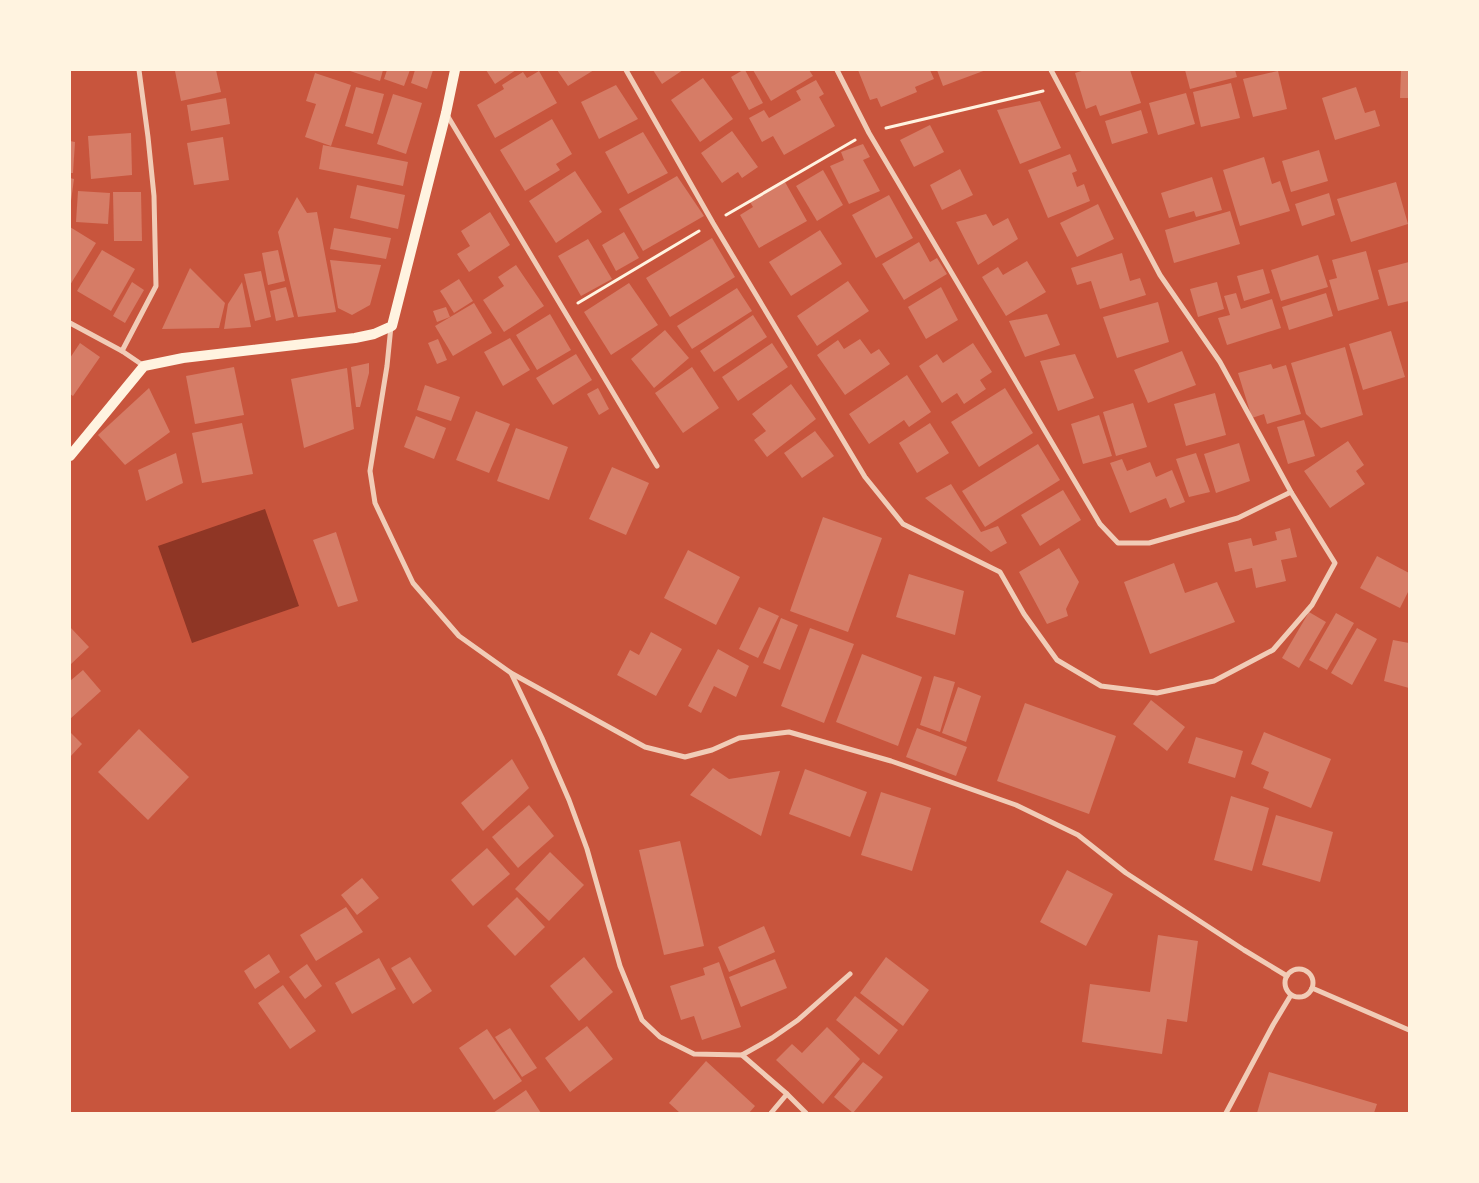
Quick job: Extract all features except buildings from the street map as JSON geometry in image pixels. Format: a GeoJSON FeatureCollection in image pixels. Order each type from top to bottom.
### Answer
{"type":"FeatureCollection","features":[{"type":"Feature","properties":{"kind":"main road"},"geometry":{"type":"LineString","coordinates":[[70,456],[144,366],[183,358],[354,338],[374,334],[392,326],[446,114],[455,70]]}},
{"type":"Feature","properties":{"kind":"street"},"geometry":{"type":"LineString","coordinates":[[122,351],[156,286],[154,196],[139,70]]}},
{"type":"Feature","properties":{"kind":"street"},"geometry":{"type":"LineString","coordinates":[[626,70],[713,223],[865,478],[903,524],[1000,572],[1024,614],[1057,660],[1101,686],[1157,693],[1214,681],[1274,650],[1312,605],[1335,563],[1291,492],[1220,362],[1160,275],[1051,70]]}},
{"type":"Feature","properties":{"kind":"street"},"geometry":{"type":"LineString","coordinates":[[837,70],[868,133],[1100,524],[1118,543],[1149,543],[1238,518],[1291,492]]}},
{"type":"Feature","properties":{"kind":"street"},"geometry":{"type":"LineString","coordinates":[[446,114],[657,466]]}},
{"type":"Feature","properties":{"kind":"street"},"geometry":{"type":"LineString","coordinates":[[70,323],[122,351],[144,366]]}},
{"type":"Feature","properties":{"kind":"street"},"geometry":{"type":"LineString","coordinates":[[392,326],[370,471],[375,503],[412,583],[459,636],[511,673],[645,747],[685,758],[712,750],[739,738],[789,732],[891,761],[1016,805],[1078,835],[1126,872],[1287,976]]}},
{"type":"Feature","properties":{"kind":"street"},"geometry":{"type":"LineString","coordinates":[[511,673],[568,800],[587,849],[620,966],[642,1020],[660,1037],[694,1054],[742,1055],[798,1020],[850,974]]}},
{"type":"Feature","properties":{"kind":"street"},"geometry":{"type":"LineString","coordinates":[[1296,969],[1308,972],[1314,982],[1312,988],[1306,996],[1296,997],[1291,995],[1286,989],[1285,982],[1287,976],[1296,969]]}},
{"type":"Feature","properties":{"kind":"street"},"geometry":{"type":"LineString","coordinates":[[1312,988],[1409,1030]]}},
{"type":"Feature","properties":{"kind":"street"},"geometry":{"type":"LineString","coordinates":[[1226,1113],[1291,995]]}},
{"type":"Feature","properties":{"kind":"street"},"geometry":{"type":"LineString","coordinates":[[742,1055],[806,1113]]}},
{"type":"Feature","properties":{"kind":"street"},"geometry":{"type":"LineString","coordinates":[[771,1113],[787,1094]]}},
{"type":"Feature","properties":{"kind":"path"},"geometry":{"type":"LineString","coordinates":[[564,311],[868,133],[1060,86]]}},
{"type":"Feature","properties":{"kind":"shaded area"},"geometry":{"type":"Polygon","coordinates":[[[265,509],[299,606],[192,643],[158,546],[265,509]]]}}]}
